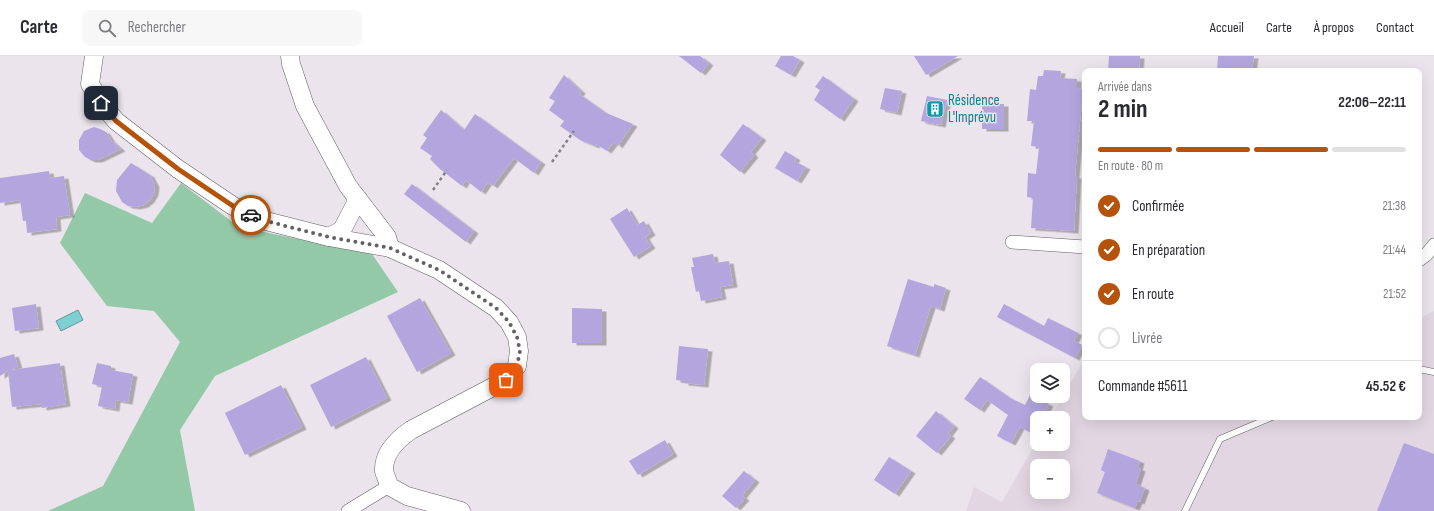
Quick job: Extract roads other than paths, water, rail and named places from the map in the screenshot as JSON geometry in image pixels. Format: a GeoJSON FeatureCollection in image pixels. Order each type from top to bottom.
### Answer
{"type":"FeatureCollection","features":[{"type":"Feature","properties":{"kind":"main road"},"geometry":{"type":"LineString","coordinates":[[94,56],[90,84],[101,103],[116,121],[178,169],[233,206],[262,220],[329,237],[390,248],[439,270],[496,308],[509,322],[517,337],[520,351],[517,366],[506,380],[433,417],[411,430],[398,440],[388,454],[384,470],[389,486],[407,496],[461,511]]}},
{"type":"Feature","properties":{"kind":"main road"},"geometry":{"type":"LineString","coordinates":[[290,56],[291,64],[305,106],[348,186],[387,237],[390,248]]}},
{"type":"Feature","properties":{"kind":"main road"},"geometry":{"type":"LineString","coordinates":[[329,237],[342,230],[358,199]]}},
{"type":"Feature","properties":{"kind":"street"},"geometry":{"type":"LineString","coordinates":[[1012,242],[1082,247]]}},
{"type":"Feature","properties":{"kind":"street"},"geometry":{"type":"LineString","coordinates":[[1422,258],[1434,245]]}},
{"type":"Feature","properties":{"kind":"street"},"geometry":{"type":"LineString","coordinates":[[348,511],[389,486]]}},
{"type":"Feature","properties":{"kind":"lane"},"geometry":{"type":"LineString","coordinates":[[1422,370],[1434,372]]}},
{"type":"Feature","properties":{"kind":"lane"},"geometry":{"type":"LineString","coordinates":[[1185,511],[1220,439],[1265,420]]}},
{"type":"Feature","properties":{"kind":"water"},"geometry":{"type":"Polygon","coordinates":[[[78,310],[83,320],[61,331],[56,321],[78,310]]]}},
{"type":"Feature","properties":{"kind":"place","name":"Résidence L'Imprévu"},"geometry":{"type":"Point","coordinates":[935,109]}}]}
